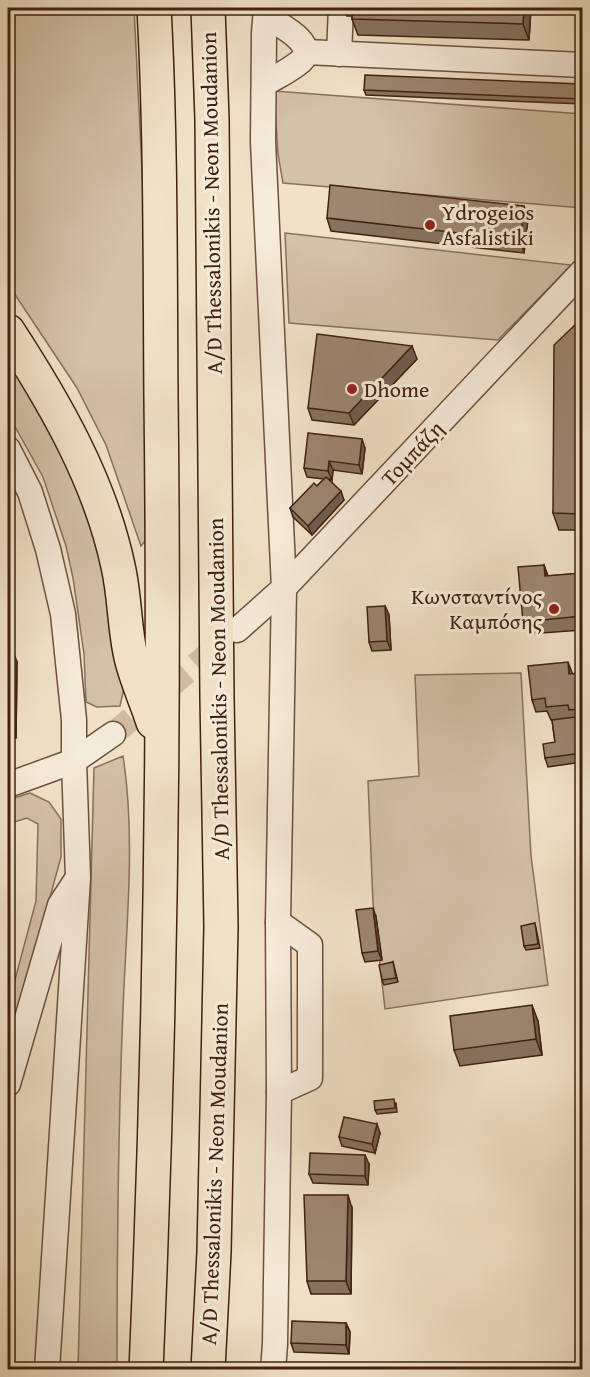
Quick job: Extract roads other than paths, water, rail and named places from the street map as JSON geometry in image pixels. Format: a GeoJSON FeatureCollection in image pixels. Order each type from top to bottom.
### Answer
{"type":"FeatureCollection","features":[{"type":"Feature","properties":{"kind":"highway"},"geometry":{"type":"LineString","coordinates":[[146,1370],[159,981],[161,747],[162,468],[154,8]]}},
{"type":"Feature","properties":{"kind":"highway","name":"A/D Thessalonikis - Neon Moudanion"},"geometry":{"type":"LineString","coordinates":[[208,8],[212,119],[217,685],[222,927],[214,1252],[208,1370]]}},
{"type":"Feature","properties":{"kind":"highway"},"geometry":{"type":"LineString","coordinates":[[212,119],[225,54],[231,8]]}},
{"type":"Feature","properties":{"kind":"highway"},"geometry":{"type":"LineString","coordinates":[[8,331],[61,420],[92,483],[107,524],[118,566],[131,656],[161,747]]}},
{"type":"Feature","properties":{"kind":"street"},"geometry":{"type":"LineString","coordinates":[[339,54],[341,8]]}},
{"type":"Feature","properties":{"kind":"street"},"geometry":{"type":"LineString","coordinates":[[264,84],[302,60],[306,52],[298,37],[266,12]]}},
{"type":"Feature","properties":{"kind":"street"},"geometry":{"type":"LineString","coordinates":[[266,12],[263,153],[284,588],[278,922],[279,1092],[273,1370]]}},
{"type":"Feature","properties":{"kind":"street"},"geometry":{"type":"LineString","coordinates":[[306,52],[582,65]]}},
{"type":"Feature","properties":{"kind":"street","name":"Τομπάζη"},"geometry":{"type":"LineString","coordinates":[[237,630],[284,588],[582,272]]}},
{"type":"Feature","properties":{"kind":"street"},"geometry":{"type":"LineString","coordinates":[[8,449],[30,492],[48,549],[63,614],[74,720],[78,878],[47,1370]]}},
{"type":"Feature","properties":{"kind":"street"},"geometry":{"type":"LineString","coordinates":[[8,785],[74,761],[113,734]]}},
{"type":"Feature","properties":{"kind":"street"},"geometry":{"type":"LineString","coordinates":[[8,1084],[60,905],[78,878]]}},
{"type":"Feature","properties":{"kind":"tunnel"},"geometry":{"type":"LineString","coordinates":[[113,734],[224,641]]}},
{"type":"Feature","properties":{"kind":"place","name":"Ydrogeios Asfalistiki"},"geometry":{"type":"Point","coordinates":[430,225]}},
{"type":"Feature","properties":{"kind":"place","name":"Dhome"},"geometry":{"type":"Point","coordinates":[352,389]}},
{"type":"Feature","properties":{"kind":"place","name":"Κωνσταντίνος Καμπόσης"},"geometry":{"type":"Point","coordinates":[554,609]}}]}
